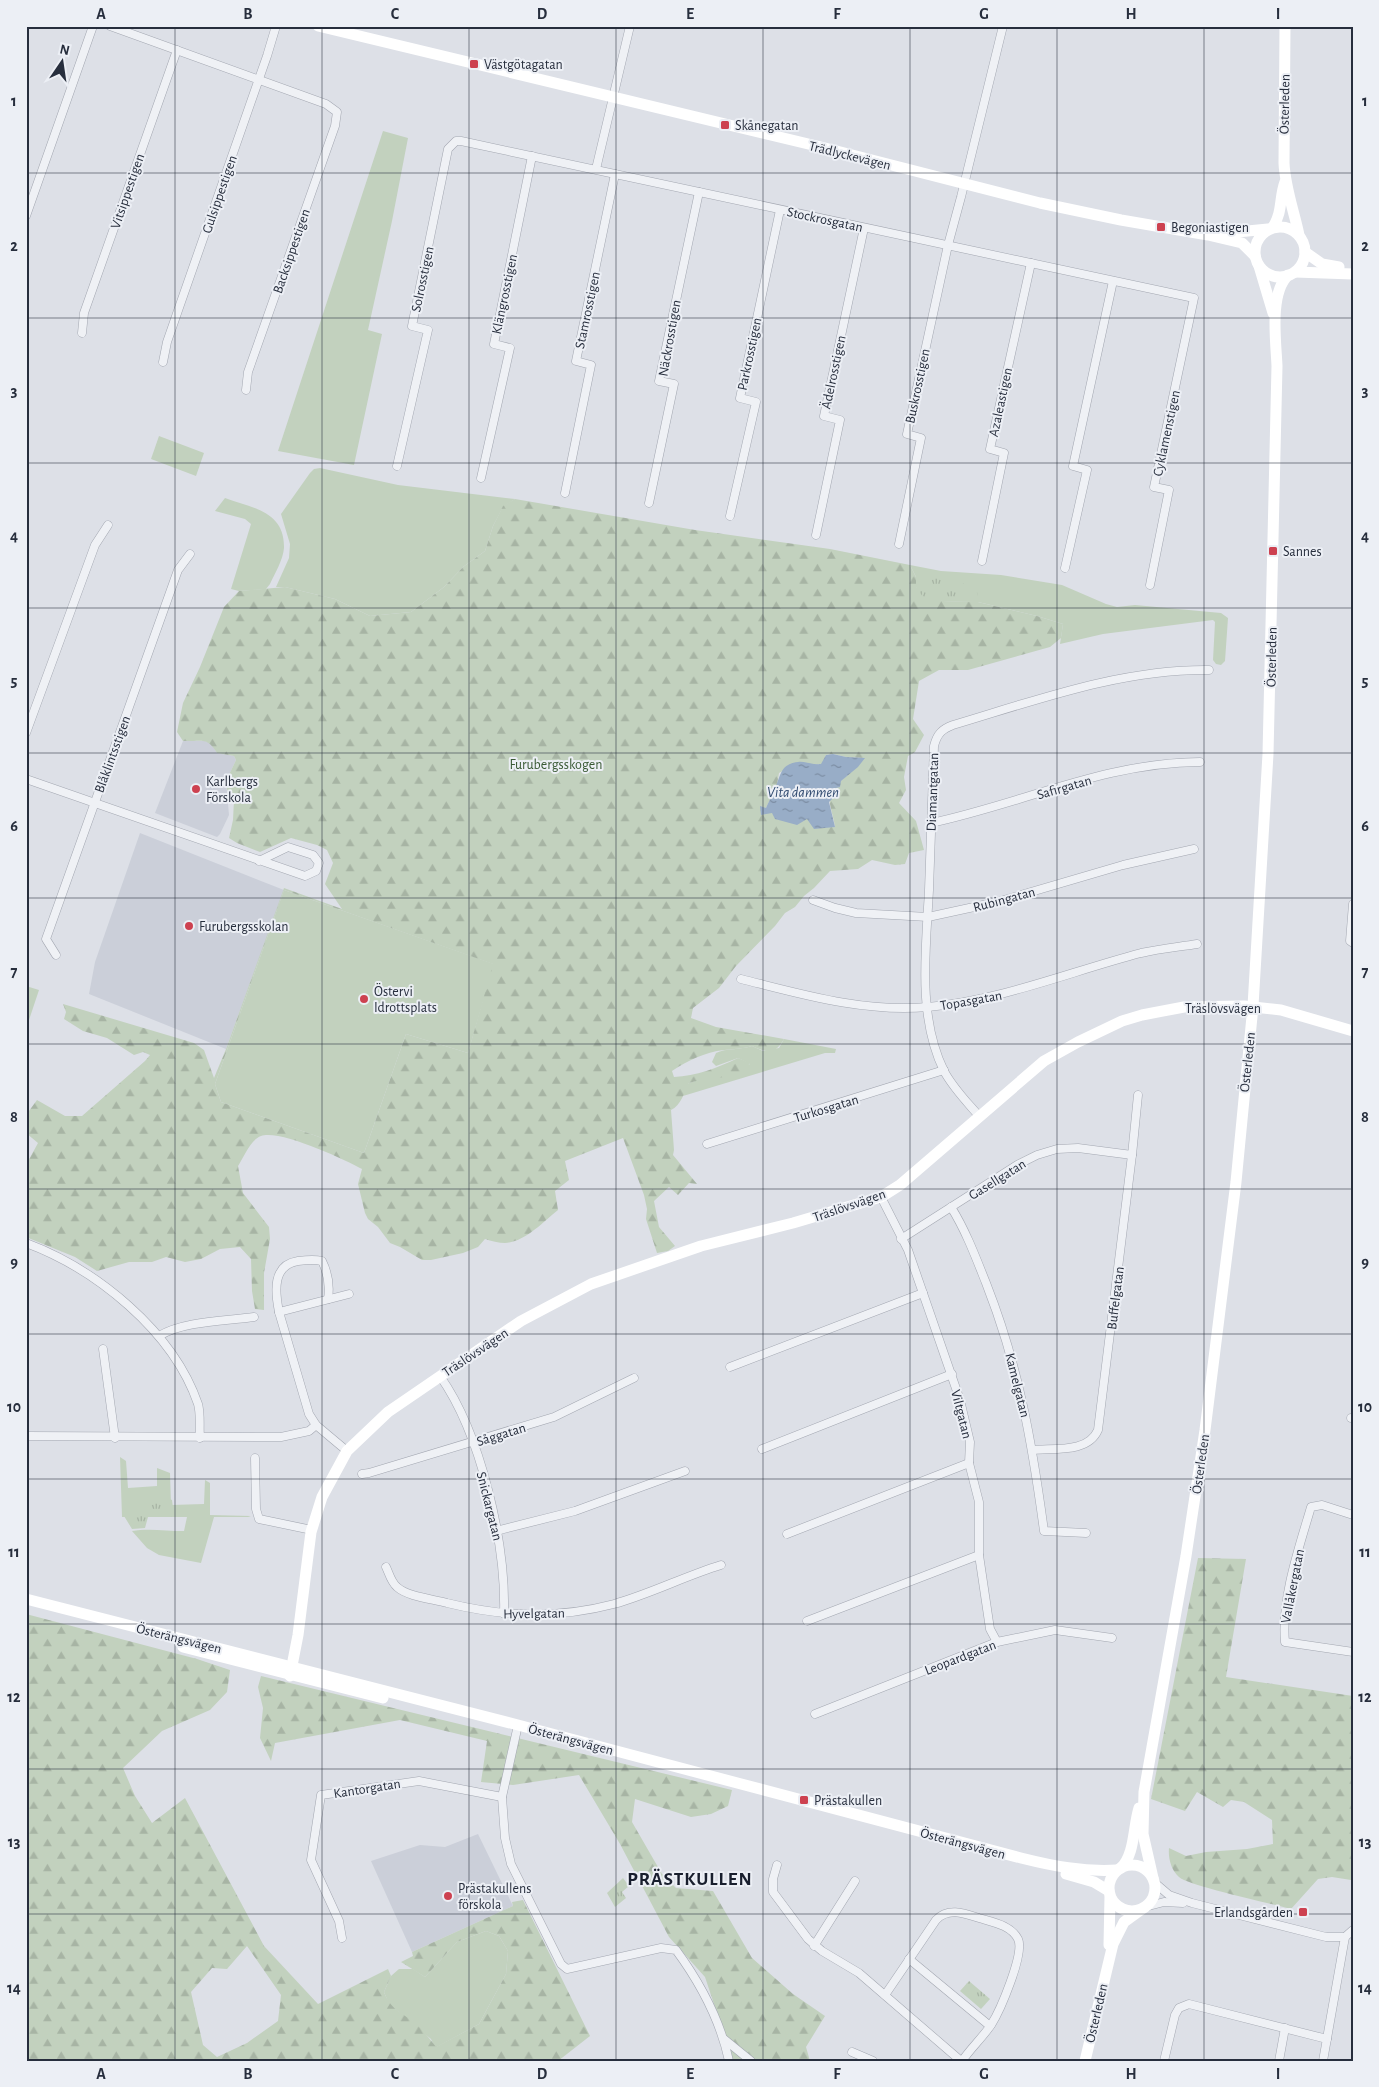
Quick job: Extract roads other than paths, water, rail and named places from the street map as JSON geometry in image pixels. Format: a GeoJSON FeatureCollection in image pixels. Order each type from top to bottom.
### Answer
{"type":"FeatureCollection","features":[{"type":"Feature","properties":{"kind":"street"},"geometry":{"type":"LineString","coordinates":[[26,216],[94,26]]}},
{"type":"Feature","properties":{"kind":"street"},"geometry":{"type":"LineString","coordinates":[[110,26],[259,80]]}},
{"type":"Feature","properties":{"kind":"street","name":"Gulsippestigen"},"geometry":{"type":"LineString","coordinates":[[163,362],[167,342],[259,80],[276,26]]}},
{"type":"Feature","properties":{"kind":"street","name":"Trädlyckevägen"},"geometry":{"type":"LineString","coordinates":[[318,26],[964,184],[1120,220],[1208,235],[1242,243],[1271,275],[1353,274]]}},
{"type":"Feature","properties":{"kind":"street"},"geometry":{"type":"LineString","coordinates":[[596,169],[630,26]]}},
{"type":"Feature","properties":{"kind":"street"},"geometry":{"type":"LineString","coordinates":[[948,245],[1002,26]]}},
{"type":"Feature","properties":{"kind":"street","name":"Österleden"},"geometry":{"type":"LineString","coordinates":[[1285,26],[1283,135],[1285,182],[1289,190],[1298,235]]}},
{"type":"Feature","properties":{"kind":"street","name":"Vitsippestigen"},"geometry":{"type":"LineString","coordinates":[[82,333],[84,313],[177,50]]}},
{"type":"Feature","properties":{"kind":"street","name":"Backsippestigen"},"geometry":{"type":"LineString","coordinates":[[246,390],[248,372],[335,126],[337,112],[326,104],[259,80]]}},
{"type":"Feature","properties":{"kind":"street","name":"Stockrosgatan"},"geometry":{"type":"LineString","coordinates":[[456,142],[596,169],[1194,298]]}},
{"type":"Feature","properties":{"kind":"street","name":"Solrosstigen"},"geometry":{"type":"LineString","coordinates":[[397,466],[428,330],[412,326],[448,149],[456,142]]}},
{"type":"Feature","properties":{"kind":"street","name":"Klängrosstigen"},"geometry":{"type":"LineString","coordinates":[[481,478],[510,348],[494,344],[532,156]]}},
{"type":"Feature","properties":{"kind":"street","name":"Stamrosstigen"},"geometry":{"type":"LineString","coordinates":[[565,493],[591,364],[576,361],[615,174]]}},
{"type":"Feature","properties":{"kind":"street","name":"Österleden"},"geometry":{"type":"LineString","coordinates":[[1271,228],[1280,215],[1282,189],[1285,182]]}},
{"type":"Feature","properties":{"kind":"street","name":"Näckrosstigen"},"geometry":{"type":"LineString","coordinates":[[649,503],[674,384],[659,381],[699,192]]}},
{"type":"Feature","properties":{"kind":"street","name":"Parkrosstigen"},"geometry":{"type":"LineString","coordinates":[[730,516],[756,402],[740,398],[780,210]]}},
{"type":"Feature","properties":{"kind":"street","name":"Trädlyckevägen"},"geometry":{"type":"LineString","coordinates":[[1208,235],[1285,227],[1298,235]]}},
{"type":"Feature","properties":{"kind":"street","name":"Ädelrosstigen"},"geometry":{"type":"LineString","coordinates":[[816,535],[840,420],[824,416],[864,228]]}},
{"type":"Feature","properties":{"kind":"street"},"geometry":{"type":"LineString","coordinates":[[1256,260],[1255,247],[1258,238],[1271,228]]}},
{"type":"Feature","properties":{"kind":"street"},"geometry":{"type":"LineString","coordinates":[[1292,274],[1302,263],[1305,252],[1302,240],[1298,235]]}},
{"type":"Feature","properties":{"kind":"street","name":"Buskrosstigen"},"geometry":{"type":"LineString","coordinates":[[900,544],[921,438],[907,434],[948,245]]}},
{"type":"Feature","properties":{"kind":"street"},"geometry":{"type":"LineString","coordinates":[[1305,252],[1322,264],[1353,269]]}},
{"type":"Feature","properties":{"kind":"street","name":"Österleden"},"geometry":{"type":"LineString","coordinates":[[1256,260],[1266,286],[1275,324]]}},
{"type":"Feature","properties":{"kind":"street","name":"Azaleastigen"},"geometry":{"type":"LineString","coordinates":[[982,561],[1004,452],[990,450],[1031,263]]}},
{"type":"Feature","properties":{"kind":"street","name":"Österleden"},"geometry":{"type":"LineString","coordinates":[[1107,1964],[1110,1882],[1125,1864],[1130,1852],[1135,1822],[1144,1792],[1180,1593],[1206,1421],[1232,1218],[1253,1006],[1270,706],[1277,366],[1275,324],[1278,293],[1283,280],[1292,274]]}},
{"type":"Feature","properties":{"kind":"street"},"geometry":{"type":"LineString","coordinates":[[1065,568],[1087,470],[1073,466],[1113,281]]}},
{"type":"Feature","properties":{"kind":"street","name":"Cyklamenstigen"},"geometry":{"type":"LineString","coordinates":[[1150,586],[1169,490],[1154,487],[1194,298]]}},
{"type":"Feature","properties":{"kind":"street"},"geometry":{"type":"LineString","coordinates":[[26,733],[95,545],[108,525]]}},
{"type":"Feature","properties":{"kind":"street","name":"Blåklintsstigen"},"geometry":{"type":"LineString","coordinates":[[56,955],[46,939],[178,570],[190,554]]}},
{"type":"Feature","properties":{"kind":"street","name":"Diamantgatan"},"geometry":{"type":"LineString","coordinates":[[979,1116],[944,1070],[931,1030],[927,1007],[931,822],[934,746],[937,736],[945,728],[1090,684],[1144,675],[1209,670]]}},
{"type":"Feature","properties":{"kind":"street","name":"Safirgatan"},"geometry":{"type":"LineString","coordinates":[[931,822],[971,814],[1116,772],[1178,762],[1200,762]]}},
{"type":"Feature","properties":{"kind":"street"},"geometry":{"type":"LineString","coordinates":[[26,779],[94,804],[259,861],[305,876],[316,871],[319,863],[314,856],[288,847],[259,861]]}},
{"type":"Feature","properties":{"kind":"street","name":"Rubingatan"},"geometry":{"type":"LineString","coordinates":[[813,900],[856,913],[928,917],[981,906],[1123,865],[1194,849]]}},
{"type":"Feature","properties":{"kind":"street"},"geometry":{"type":"LineString","coordinates":[[1353,904],[1350,941],[1353,943]]}},
{"type":"Feature","properties":{"kind":"street","name":"Topasgatan"},"geometry":{"type":"LineString","coordinates":[[741,979],[818,998],[878,1006],[927,1007],[994,996],[1141,953],[1197,944]]}},
{"type":"Feature","properties":{"kind":"street","name":"Träslövsvägen"},"geometry":{"type":"LineString","coordinates":[[291,1671],[312,1530],[322,1497],[347,1452],[388,1412],[520,1322],[591,1284],[701,1246],[793,1223],[881,1197],[900,1185],[1044,1061],[1122,1021],[1184,1007],[1253,1006],[1281,1010],[1353,1031]]}},
{"type":"Feature","properties":{"kind":"street","name":"Turkosgatan"},"geometry":{"type":"LineString","coordinates":[[707,1144],[944,1070]]}},
{"type":"Feature","properties":{"kind":"street","name":"Buffelgatan"},"geometry":{"type":"LineString","coordinates":[[1033,1450],[1083,1446],[1090,1442],[1098,1430],[1138,1095]]}},
{"type":"Feature","properties":{"kind":"street","name":"Gasellgatan"},"geometry":{"type":"LineString","coordinates":[[902,1239],[1017,1165],[1051,1151],[1078,1148],[1132,1155]]}},
{"type":"Feature","properties":{"kind":"street","name":"Viltgatan"},"geometry":{"type":"LineString","coordinates":[[881,1197],[908,1250],[960,1400],[970,1442],[969,1463],[979,1502],[979,1555],[990,1629],[997,1642]]}},
{"type":"Feature","properties":{"kind":"street","name":"Kamelgatan"},"geometry":{"type":"LineString","coordinates":[[951,1208],[958,1219],[981,1270],[1004,1328],[1018,1378],[1033,1450],[1044,1530],[1086,1533]]}},
{"type":"Feature","properties":{"kind":"street"},"geometry":{"type":"LineString","coordinates":[[26,1243],[72,1264],[100,1282],[119,1297],[159,1336],[178,1365],[198,1406],[200,1438]]}},
{"type":"Feature","properties":{"kind":"street"},"geometry":{"type":"LineString","coordinates":[[328,1300],[330,1289],[322,1261],[315,1259],[294,1262],[284,1265],[279,1272],[275,1293],[279,1312],[309,1414],[316,1426],[347,1452]]}},
{"type":"Feature","properties":{"kind":"street"},"geometry":{"type":"LineString","coordinates":[[730,1367],[923,1293]]}},
{"type":"Feature","properties":{"kind":"street"},"geometry":{"type":"LineString","coordinates":[[279,1312],[349,1294]]}},
{"type":"Feature","properties":{"kind":"street"},"geometry":{"type":"LineString","coordinates":[[159,1336],[168,1330],[187,1326],[254,1317]]}},
{"type":"Feature","properties":{"kind":"street"},"geometry":{"type":"LineString","coordinates":[[103,1349],[115,1438]]}},
{"type":"Feature","properties":{"kind":"street"},"geometry":{"type":"LineString","coordinates":[[762,1449],[952,1374]]}},
{"type":"Feature","properties":{"kind":"street","name":"Snickargatan"},"geometry":{"type":"LineString","coordinates":[[440,1376],[453,1396],[473,1442],[484,1476],[502,1558],[504,1614]]}},
{"type":"Feature","properties":{"kind":"street","name":"Såggatan"},"geometry":{"type":"LineString","coordinates":[[362,1474],[369,1474],[554,1417],[634,1378]]}},
{"type":"Feature","properties":{"kind":"street"},"geometry":{"type":"LineString","coordinates":[[26,1436],[115,1438],[282,1437],[309,1431],[316,1426]]}},
{"type":"Feature","properties":{"kind":"street"},"geometry":{"type":"LineString","coordinates":[[255,1458],[256,1509],[259,1519],[312,1530]]}},
{"type":"Feature","properties":{"kind":"street"},"geometry":{"type":"LineString","coordinates":[[787,1534],[969,1463]]}},
{"type":"Feature","properties":{"kind":"street"},"geometry":{"type":"LineString","coordinates":[[496,1531],[575,1511],[685,1471]]}},
{"type":"Feature","properties":{"kind":"street","name":"Vallåkergatan"},"geometry":{"type":"LineString","coordinates":[[1353,1515],[1322,1505],[1311,1508],[1296,1556],[1283,1627],[1285,1642],[1353,1652]]}},
{"type":"Feature","properties":{"kind":"street"},"geometry":{"type":"LineString","coordinates":[[807,1621],[979,1555]]}},
{"type":"Feature","properties":{"kind":"street","name":"Hyvelgatan"},"geometry":{"type":"LineString","coordinates":[[386,1567],[393,1582],[402,1590],[466,1607],[504,1614],[565,1614],[614,1604],[721,1564]]}},
{"type":"Feature","properties":{"kind":"street","name":"Österängsvägen"},"geometry":{"type":"LineString","coordinates":[[26,1599],[291,1671]]}},
{"type":"Feature","properties":{"kind":"street","name":"Österängsvägen"},"geometry":{"type":"LineString","coordinates":[[26,1605],[518,1728],[1021,1858],[1064,1868],[1096,1871],[1119,1869]]}},
{"type":"Feature","properties":{"kind":"street","name":"Leopardgatan"},"geometry":{"type":"LineString","coordinates":[[815,1714],[997,1642],[1055,1630],[1112,1638]]}},
{"type":"Feature","properties":{"kind":"street"},"geometry":{"type":"LineString","coordinates":[[518,1728],[502,1797],[505,1838],[511,1864],[561,1964],[567,1969],[661,1948],[676,1950],[703,1990],[724,2040],[728,2061]]}},
{"type":"Feature","properties":{"kind":"street","name":"Österängsvägen"},"geometry":{"type":"LineString","coordinates":[[518,1728],[1062,1872],[1094,1882],[1110,1893]]}},
{"type":"Feature","properties":{"kind":"street","name":"Kantorgatan"},"geometry":{"type":"LineString","coordinates":[[342,1938],[339,1920],[311,1860],[321,1795],[419,1781],[502,1797]]}},
{"type":"Feature","properties":{"kind":"street","name":"Österleden"},"geometry":{"type":"LineString","coordinates":[[1085,2061],[1107,1964],[1121,1927],[1128,1918],[1143,1908],[1154,1894],[1154,1880],[1143,1834],[1144,1792]]}},
{"type":"Feature","properties":{"kind":"street"},"geometry":{"type":"LineString","coordinates":[[778,1865],[773,1879],[773,1892],[814,1946],[852,1968],[961,2061],[990,2026],[999,2009],[1020,1950],[1018,1939],[1011,1930],[996,1923],[968,1914],[948,1912],[936,1920],[885,1995]]}},
{"type":"Feature","properties":{"kind":"street"},"geometry":{"type":"LineString","coordinates":[[1119,1869],[1129,1865],[1145,1868],[1154,1880],[1169,1894],[1192,1903],[1326,1937],[1345,1937]]}},
{"type":"Feature","properties":{"kind":"street"},"geometry":{"type":"LineString","coordinates":[[814,1946],[855,1881]]}},
{"type":"Feature","properties":{"kind":"street"},"geometry":{"type":"LineString","coordinates":[[1110,1893],[1115,1904],[1125,1910],[1133,1911],[1164,1902],[1192,1903]]}},
{"type":"Feature","properties":{"kind":"street"},"geometry":{"type":"LineString","coordinates":[[1323,2061],[1345,1937],[1353,1930]]}},
{"type":"Feature","properties":{"kind":"street"},"geometry":{"type":"LineString","coordinates":[[909,1959],[990,2026]]}},
{"type":"Feature","properties":{"kind":"street"},"geometry":{"type":"LineString","coordinates":[[1164,2061],[1175,2015],[1179,2008],[1184,2006],[1194,2005],[1327,2039]]}},
{"type":"Feature","properties":{"kind":"street"},"geometry":{"type":"LineString","coordinates":[[1279,2061],[1285,2028]]}},
{"type":"Feature","properties":{"kind":"street"},"geometry":{"type":"LineString","coordinates":[[724,2040],[751,2061]]}},
{"type":"Feature","properties":{"kind":"street"},"geometry":{"type":"LineString","coordinates":[[852,2052],[873,2061]]}},
{"type":"Feature","properties":{"kind":"water","name":"Vita dammen"},"geometry":{"type":"Polygon","coordinates":[[[833,754],[865,758],[858,767],[841,781],[840,787],[832,789],[834,797],[829,802],[835,827],[814,829],[807,819],[797,825],[775,819],[772,813],[761,815],[760,806],[766,808],[785,767],[798,762],[821,764],[826,755],[833,754]]]}},
{"type":"Feature","properties":{"kind":"place","name":"Västgötagatan"},"geometry":{"type":"Point","coordinates":[474,64]}},
{"type":"Feature","properties":{"kind":"place","name":"Skånegatan"},"geometry":{"type":"Point","coordinates":[725,125]}},
{"type":"Feature","properties":{"kind":"place","name":"Begoniastigen"},"geometry":{"type":"Point","coordinates":[1161,227]}},
{"type":"Feature","properties":{"kind":"place","name":"Sannes"},"geometry":{"type":"Point","coordinates":[1273,551]}},
{"type":"Feature","properties":{"kind":"place","name":"Karlbergs Förskola"},"geometry":{"type":"Point","coordinates":[196,789]}},
{"type":"Feature","properties":{"kind":"place","name":"Furubergsskolan"},"geometry":{"type":"Point","coordinates":[189,926]}},
{"type":"Feature","properties":{"kind":"place","name":"Östervi Idrottsplats"},"geometry":{"type":"Point","coordinates":[364,999]}},
{"type":"Feature","properties":{"kind":"place","name":"Prästakullen"},"geometry":{"type":"Point","coordinates":[804,1800]}},
{"type":"Feature","properties":{"kind":"place","name":"Prästakullens förskola"},"geometry":{"type":"Point","coordinates":[448,1896]}},
{"type":"Feature","properties":{"kind":"place","name":"Erlandsgården"},"geometry":{"type":"Point","coordinates":[1303,1912]}},
{"type":"Feature","properties":{"kind":"district","name":"PRÄSTKULLEN"},"geometry":{"type":"Point","coordinates":[690,1878]}},
{"type":"Feature","properties":{"kind":"park label","name":"Furubergsskogen"},"geometry":{"type":"Point","coordinates":[556,764]}}]}
